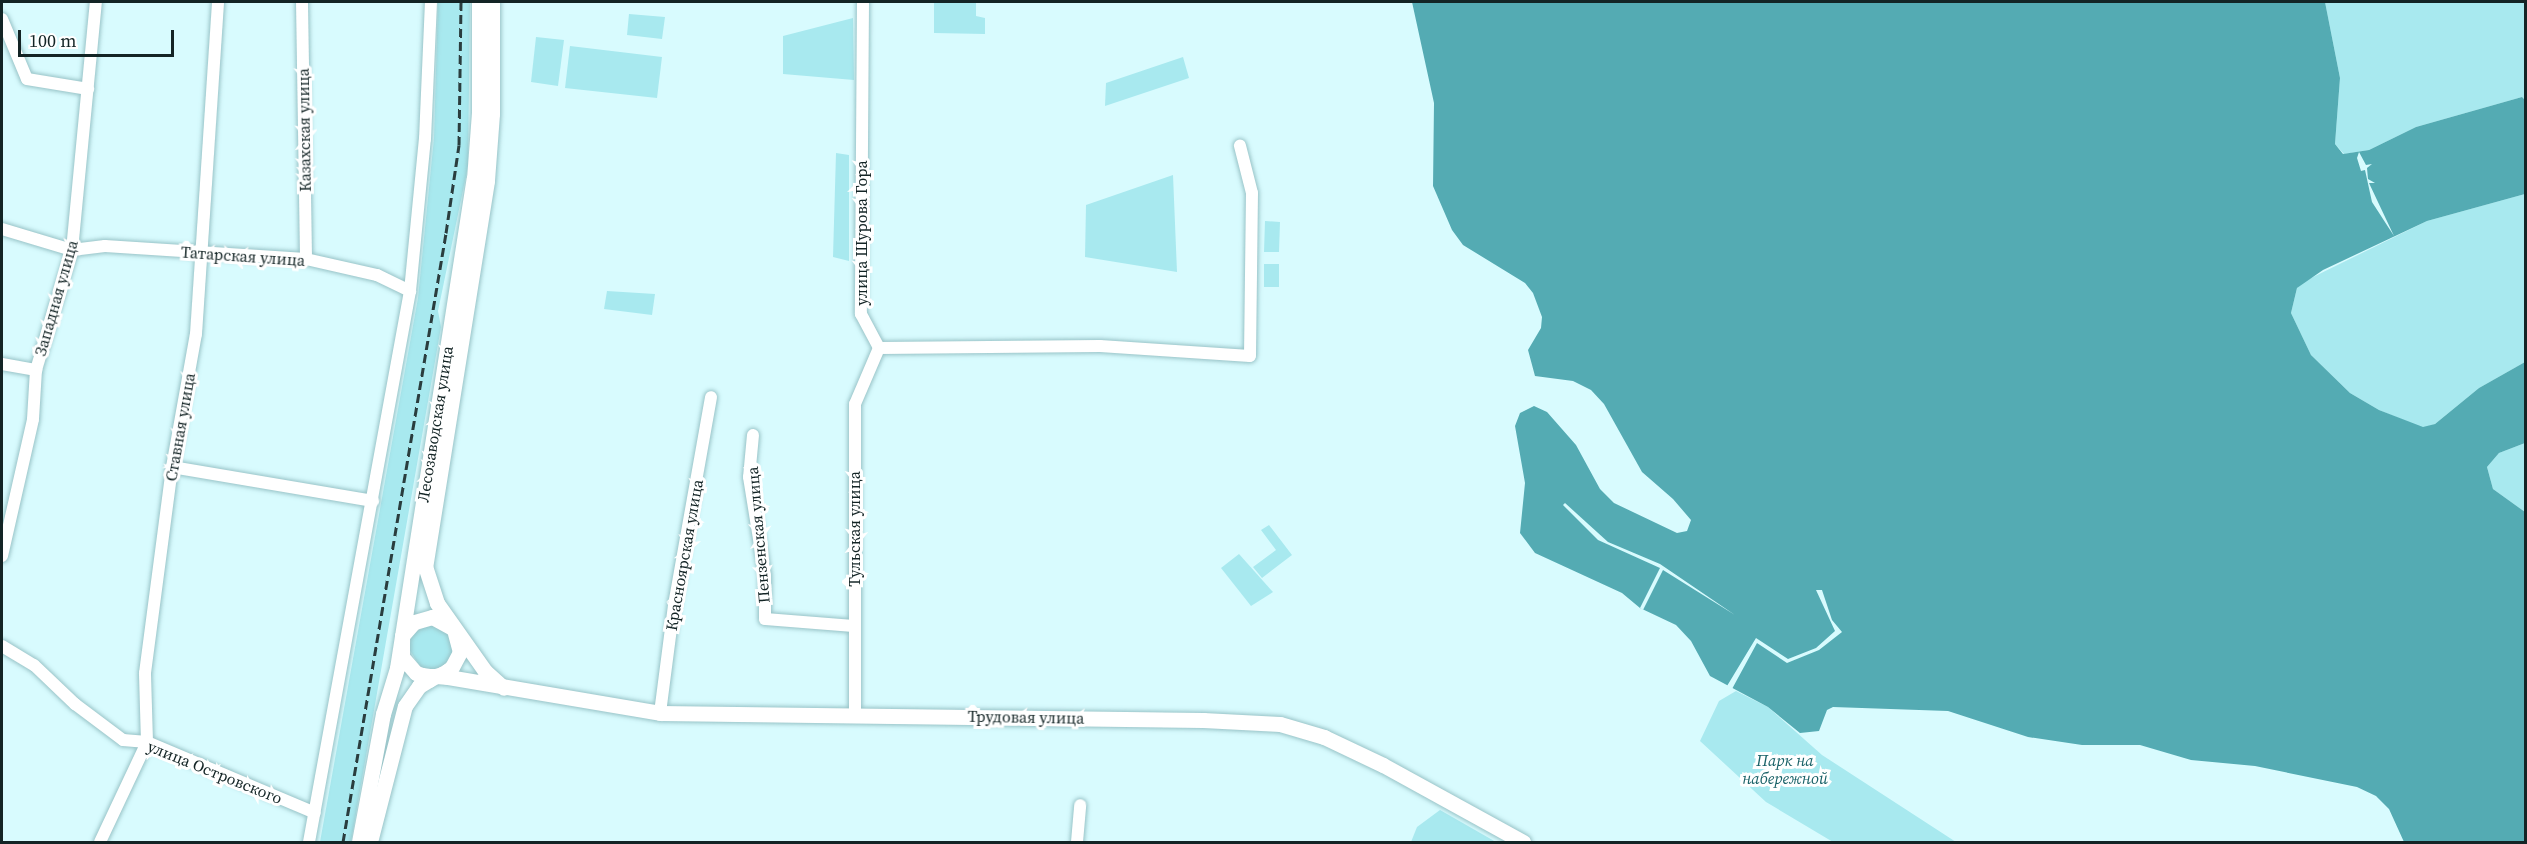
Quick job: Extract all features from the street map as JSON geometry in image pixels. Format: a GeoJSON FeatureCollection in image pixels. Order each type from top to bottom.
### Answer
{"type":"FeatureCollection","features":[{"type":"Feature","properties":{"kind":"main road","name":"Лесозаводская улица"},"geometry":{"type":"LineString","coordinates":[[358,843],[401,643],[474,179],[479,113],[479,2]]}},
{"type":"Feature","properties":{"kind":"main road","name":"Лесозаводская улица"},"geometry":{"type":"LineString","coordinates":[[454,629],[430,590],[425,566],[487,181],[492,114],[492,2]]}},
{"type":"Feature","properties":{"kind":"main road"},"geometry":{"type":"LineString","coordinates":[[436,676],[422,675],[410,668],[402,657],[401,643],[409,626],[426,617],[445,620],[489,676],[504,688]]}},
{"type":"Feature","properties":{"kind":"main road"},"geometry":{"type":"LineString","coordinates":[[370,843],[405,706],[415,690],[447,671],[458,657],[460,646],[454,629]]}},
{"type":"Feature","properties":{"kind":"main road","name":"Трудовая улица"},"geometry":{"type":"LineString","coordinates":[[436,676],[660,713],[1280,724],[1324,737],[1383,765],[1523,843]]}},
{"type":"Feature","properties":{"kind":"street","name":"Западная улица"},"geometry":{"type":"LineString","coordinates":[[2,556],[33,420],[36,370],[72,250],[96,2]]}},
{"type":"Feature","properties":{"kind":"street","name":"Ставная улица"},"geometry":{"type":"LineString","coordinates":[[100,843],[147,742],[145,673],[172,467],[196,334],[218,2]]}},
{"type":"Feature","properties":{"kind":"street","name":"Казахская улица"},"geometry":{"type":"LineString","coordinates":[[302,2],[306,259]]}},
{"type":"Feature","properties":{"kind":"street"},"geometry":{"type":"LineString","coordinates":[[309,843],[410,291],[425,139],[431,2]]}},
{"type":"Feature","properties":{"kind":"street","name":"улица Шурова Гора"},"geometry":{"type":"LineString","coordinates":[[863,2],[861,314],[879,348]]}},
{"type":"Feature","properties":{"kind":"street"},"geometry":{"type":"LineString","coordinates":[[2,19],[27,79],[88,89]]}},
{"type":"Feature","properties":{"kind":"street"},"geometry":{"type":"LineString","coordinates":[[879,348],[1100,346],[1250,356],[1252,193],[1240,146]]}},
{"type":"Feature","properties":{"kind":"street"},"geometry":{"type":"LineString","coordinates":[[2,230],[72,250]]}},
{"type":"Feature","properties":{"kind":"street","name":"Татарская улица"},"geometry":{"type":"LineString","coordinates":[[72,250],[105,246],[202,255],[306,259],[377,275],[410,291]]}},
{"type":"Feature","properties":{"kind":"street","name":"Тульская улица"},"geometry":{"type":"LineString","coordinates":[[855,716],[855,404],[879,348]]}},
{"type":"Feature","properties":{"kind":"street"},"geometry":{"type":"LineString","coordinates":[[2,364],[36,370]]}},
{"type":"Feature","properties":{"kind":"street","name":"Красноярская улица"},"geometry":{"type":"LineString","coordinates":[[660,713],[674,605],[711,396]]}},
{"type":"Feature","properties":{"kind":"street","name":"Пензенская улица"},"geometry":{"type":"LineString","coordinates":[[753,435],[749,477],[765,576],[765,619],[854,626]]}},
{"type":"Feature","properties":{"kind":"street"},"geometry":{"type":"LineString","coordinates":[[172,467],[373,501]]}},
{"type":"Feature","properties":{"kind":"street","name":"улица Островского"},"geometry":{"type":"LineString","coordinates":[[2,646],[34,665],[75,704],[123,740],[147,742],[315,813]]}},
{"type":"Feature","properties":{"kind":"street"},"geometry":{"type":"LineString","coordinates":[[1077,843],[1080,805]]}},
{"type":"Feature","properties":{"kind":"green space"},"geometry":{"type":"Polygon","coordinates":[[[438,2],[470,2],[468,166],[438,311],[441,327],[351,842],[320,842],[418,298],[434,138],[438,2]]]}},
{"type":"Feature","properties":{"kind":"green space"},"geometry":{"type":"Polygon","coordinates":[[[934,2],[976,2],[976,16],[985,18],[985,34],[934,33],[934,2]]]}},
{"type":"Feature","properties":{"kind":"green space"},"geometry":{"type":"Polygon","coordinates":[[[2325,2],[2525,2],[2525,100],[2522,97],[2416,127],[2369,150],[2344,154],[2335,144],[2340,78],[2325,2]]]}},
{"type":"Feature","properties":{"kind":"green space"},"geometry":{"type":"Polygon","coordinates":[[[629,14],[665,17],[662,39],[627,35],[629,14]]]}},
{"type":"Feature","properties":{"kind":"green space"},"geometry":{"type":"Polygon","coordinates":[[[853,18],[854,80],[783,74],[783,36],[853,18]]]}},
{"type":"Feature","properties":{"kind":"green space"},"geometry":{"type":"Polygon","coordinates":[[[536,37],[564,40],[558,86],[531,82],[536,37]]]}},
{"type":"Feature","properties":{"kind":"green space"},"geometry":{"type":"Polygon","coordinates":[[[570,46],[662,57],[657,98],[565,88],[570,46]]]}},
{"type":"Feature","properties":{"kind":"green space"},"geometry":{"type":"Polygon","coordinates":[[[1183,57],[1189,78],[1105,106],[1106,83],[1183,57]]]}},
{"type":"Feature","properties":{"kind":"green space"},"geometry":{"type":"Polygon","coordinates":[[[836,153],[849,155],[849,261],[833,257],[836,153]]]}},
{"type":"Feature","properties":{"kind":"green space"},"geometry":{"type":"Polygon","coordinates":[[[1173,175],[1177,272],[1085,257],[1086,205],[1173,175]]]}},
{"type":"Feature","properties":{"kind":"green space"},"geometry":{"type":"Polygon","coordinates":[[[2525,194],[2525,362],[2479,388],[2435,424],[2423,428],[2379,410],[2350,393],[2311,355],[2291,313],[2297,288],[2305,281],[2427,221],[2525,194]]]}},
{"type":"Feature","properties":{"kind":"green space"},"geometry":{"type":"Polygon","coordinates":[[[1265,221],[1280,222],[1279,252],[1264,252],[1265,221]]]}},
{"type":"Feature","properties":{"kind":"green space"},"geometry":{"type":"Polygon","coordinates":[[[1264,264],[1279,264],[1279,287],[1264,287],[1264,264]]]}},
{"type":"Feature","properties":{"kind":"green space"},"geometry":{"type":"Polygon","coordinates":[[[607,291],[655,294],[652,315],[604,309],[607,291]]]}},
{"type":"Feature","properties":{"kind":"green space"},"geometry":{"type":"Polygon","coordinates":[[[2525,443],[2525,512],[2493,489],[2487,467],[2499,453],[2525,443]]]}},
{"type":"Feature","properties":{"kind":"green space"},"geometry":{"type":"Polygon","coordinates":[[[1269,525],[1292,555],[1262,578],[1253,567],[1276,550],[1261,530],[1269,525]]]}},
{"type":"Feature","properties":{"kind":"green space"},"geometry":{"type":"Polygon","coordinates":[[[1239,554],[1273,592],[1251,606],[1221,568],[1239,554]]]}},
{"type":"Feature","properties":{"kind":"green space"},"geometry":{"type":"Polygon","coordinates":[[[432,623],[446,627],[455,656],[437,671],[421,668],[409,649],[412,634],[432,623]]]}},
{"type":"Feature","properties":{"kind":"green space","name":"Парк на набережной"},"geometry":{"type":"Polygon","coordinates":[[[1736,691],[1768,707],[1822,755],[1956,842],[1833,842],[1766,802],[1700,741],[1719,701],[1736,691]]]}},
{"type":"Feature","properties":{"kind":"green space"},"geometry":{"type":"Polygon","coordinates":[[[1440,810],[1496,842],[1411,842],[1417,827],[1440,810]]]}},
{"type":"Feature","properties":{"kind":"shaded area"},"geometry":{"type":"Polygon","coordinates":[[[1412,2],[2325,2],[2340,78],[2335,144],[2343,154],[2369,150],[2416,127],[2522,97],[2525,100],[2525,194],[2427,221],[2323,270],[2297,288],[2291,313],[2311,355],[2350,393],[2379,410],[2423,427],[2435,424],[2479,388],[2525,362],[2525,443],[2499,453],[2487,467],[2493,489],[2525,512],[2525,842],[2404,842],[2389,809],[2376,796],[2357,787],[2255,766],[2191,760],[2140,745],[2082,745],[2028,737],[1948,711],[1833,707],[1827,710],[1819,731],[1800,733],[1768,707],[1710,676],[1691,641],[1676,625],[1640,608],[1622,593],[1535,553],[1520,533],[1525,483],[1515,426],[1520,413],[1534,406],[1547,412],[1576,445],[1600,489],[1614,503],[1677,533],[1687,531],[1691,520],[1673,499],[1642,472],[1604,404],[1591,390],[1573,381],[1535,376],[1528,350],[1541,328],[1542,317],[1533,293],[1525,283],[1463,245],[1452,230],[1433,186],[1434,103],[1412,2]]]}},
{"type":"Feature","properties":{"kind":"pier"},"geometry":{"type":"Polygon","coordinates":[[[2359,152],[2366,165],[2372,164],[2367,168],[2368,179],[2375,183],[2369,183],[2394,236],[2372,202],[2365,170],[2361,171],[2357,158],[2359,152]]]}},
{"type":"Feature","properties":{"kind":"pier"},"geometry":{"type":"Polygon","coordinates":[[[1565,503],[1608,542],[1660,564],[1735,615],[1663,570],[1643,610],[1640,608],[1660,568],[1598,540],[1563,505],[1565,503]]]}},
{"type":"Feature","properties":{"kind":"pier"},"geometry":{"type":"Polygon","coordinates":[[[1816,590],[1822,590],[1832,620],[1842,632],[1819,650],[1787,663],[1757,643],[1732,689],[1727,686],[1756,638],[1788,659],[1816,648],[1835,631],[1816,590]]]}},
{"type":"Feature","properties":{"kind":"railway"},"geometry":{"type":"LineString","coordinates":[[343,842],[459,145],[461,2]]}}]}
